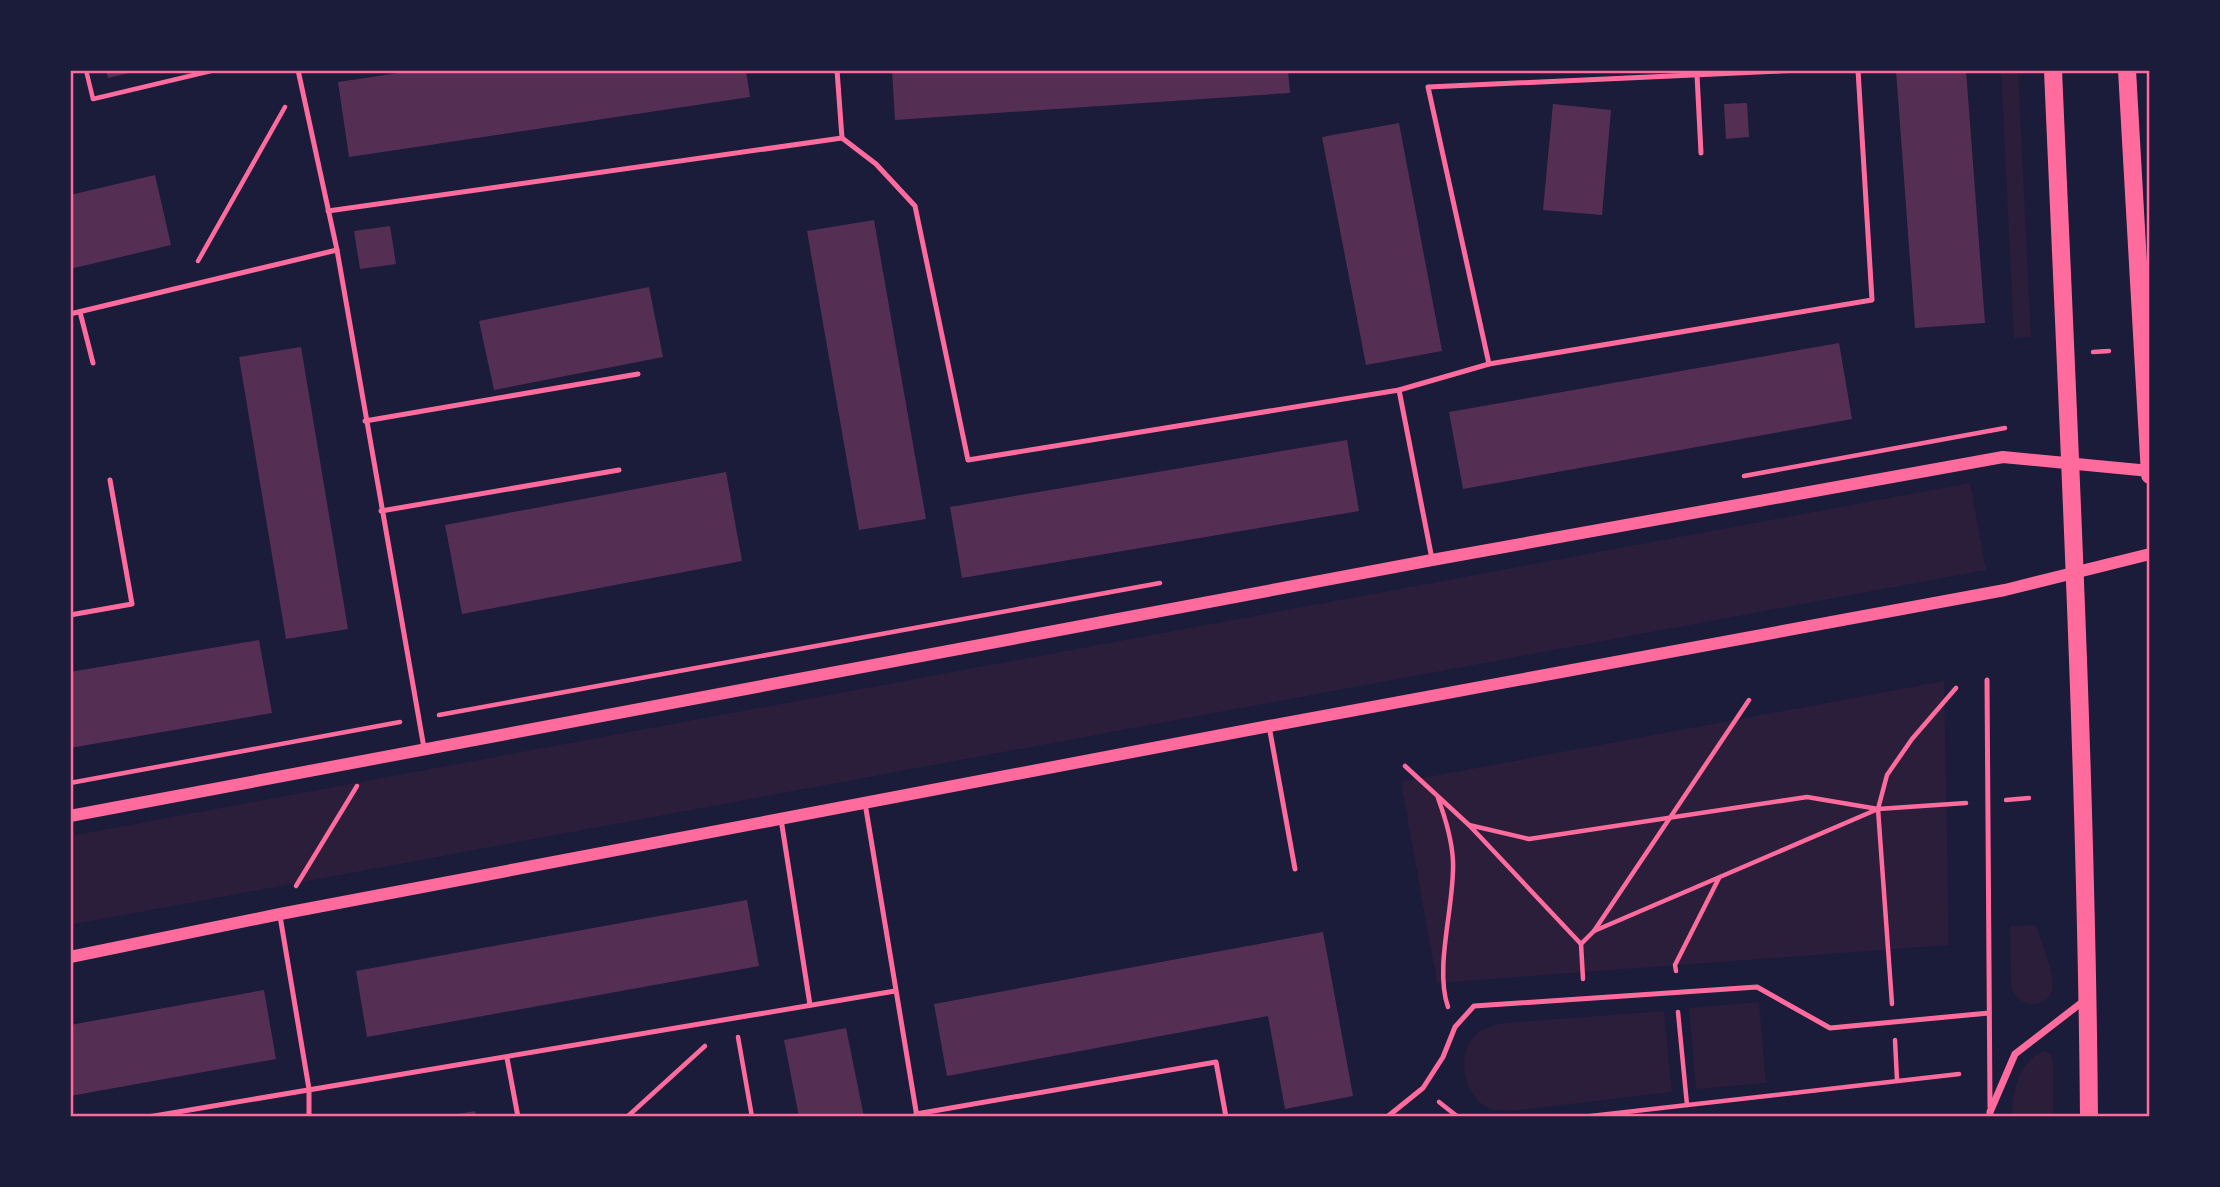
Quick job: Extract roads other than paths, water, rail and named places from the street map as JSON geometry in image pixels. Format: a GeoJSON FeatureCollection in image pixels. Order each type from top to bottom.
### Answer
{"type":"FeatureCollection","features":[{"type":"Feature","properties":{"kind":"main road"},"geometry":{"type":"LineString","coordinates":[[2053,70],[2085,840],[2089,1117]]}},
{"type":"Feature","properties":{"kind":"main road"},"geometry":{"type":"LineString","coordinates":[[2127,70],[2150,472]]}},
{"type":"Feature","properties":{"kind":"street"},"geometry":{"type":"LineString","coordinates":[[70,816],[1432,560],[2003,457],[2150,472]]}},
{"type":"Feature","properties":{"kind":"street"},"geometry":{"type":"LineString","coordinates":[[70,957],[280,914],[1269,726],[2006,590],[2150,554]]}},
{"type":"Feature","properties":{"kind":"street"},"geometry":{"type":"LineString","coordinates":[[1990,1115],[2015,1054],[2088,997]]}},
{"type":"Feature","properties":{"kind":"lane"},"geometry":{"type":"LineString","coordinates":[[298,70],[337,250],[424,750]]}},
{"type":"Feature","properties":{"kind":"lane"},"geometry":{"type":"LineString","coordinates":[[837,70],[842,138]]}},
{"type":"Feature","properties":{"kind":"lane"},"geometry":{"type":"LineString","coordinates":[[1489,364],[1428,88],[1802,70]]}},
{"type":"Feature","properties":{"kind":"lane"},"geometry":{"type":"LineString","coordinates":[[328,211],[842,138],[876,164],[915,206],[968,460],[1399,390],[1489,364],[1872,300],[1858,70]]}},
{"type":"Feature","properties":{"kind":"lane"},"geometry":{"type":"LineString","coordinates":[[1698,75],[1701,153]]}},
{"type":"Feature","properties":{"kind":"lane"},"geometry":{"type":"LineString","coordinates":[[70,314],[337,250]]}},
{"type":"Feature","properties":{"kind":"lane"},"geometry":{"type":"LineString","coordinates":[[80,312],[93,363]]}},
{"type":"Feature","properties":{"kind":"lane"},"geometry":{"type":"LineString","coordinates":[[365,421],[638,374]]}},
{"type":"Feature","properties":{"kind":"lane"},"geometry":{"type":"LineString","coordinates":[[1399,390],[1432,560]]}},
{"type":"Feature","properties":{"kind":"lane"},"geometry":{"type":"LineString","coordinates":[[382,511],[619,470]]}},
{"type":"Feature","properties":{"kind":"lane"},"geometry":{"type":"LineString","coordinates":[[70,615],[132,604],[110,480]]}},
{"type":"Feature","properties":{"kind":"lane"},"geometry":{"type":"LineString","coordinates":[[1987,680],[1990,1115]]}},
{"type":"Feature","properties":{"kind":"lane"},"geometry":{"type":"LineString","coordinates":[[1269,726],[1295,869]]}},
{"type":"Feature","properties":{"kind":"lane"},"geometry":{"type":"LineString","coordinates":[[864,803],[916,1115],[1216,1062],[1226,1117]]}},
{"type":"Feature","properties":{"kind":"lane"},"geometry":{"type":"LineString","coordinates":[[780,819],[810,1005]]}},
{"type":"Feature","properties":{"kind":"lane"},"geometry":{"type":"LineString","coordinates":[[280,914],[309,1089],[309,1117]]}},
{"type":"Feature","properties":{"kind":"lane"},"geometry":{"type":"LineString","coordinates":[[1387,1117],[1423,1088],[1443,1056],[1455,1027],[1474,1006],[1756,987],[1830,1028],[1989,1013]]}},
{"type":"Feature","properties":{"kind":"lane"},"geometry":{"type":"LineString","coordinates":[[148,1117],[895,991]]}},
{"type":"Feature","properties":{"kind":"lane"},"geometry":{"type":"LineString","coordinates":[[507,1058],[518,1117]]}}]}
